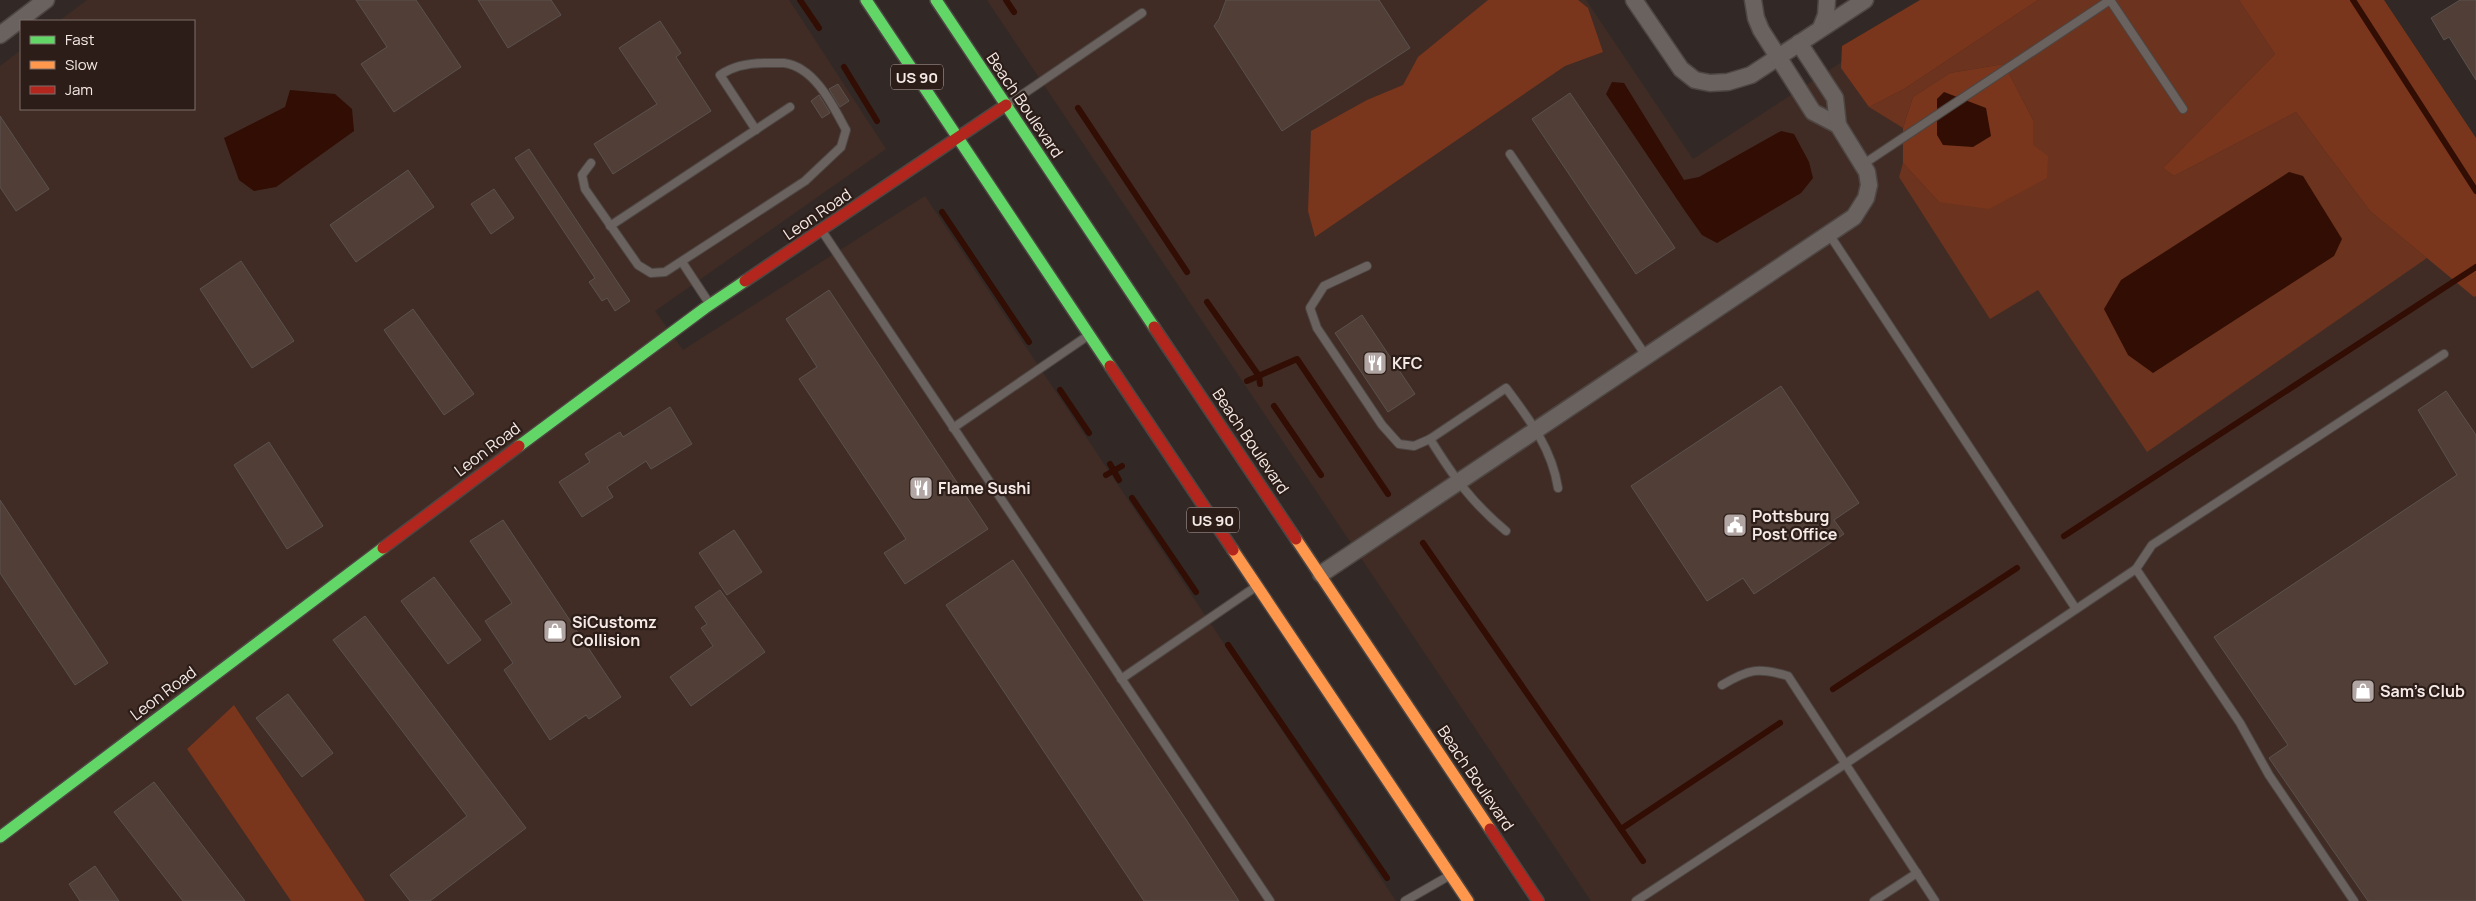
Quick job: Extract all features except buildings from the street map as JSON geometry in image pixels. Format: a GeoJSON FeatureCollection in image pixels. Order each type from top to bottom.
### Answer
{"type":"FeatureCollection","features":[{"type":"Feature","properties":{"kind":"main road","name":"US 90"},"geometry":{"type":"LineString","coordinates":[[866,0],[1468,901]]}},
{"type":"Feature","properties":{"kind":"main road","name":"Beach Boulevard"},"geometry":{"type":"LineString","coordinates":[[936,0],[1538,901]]}},
{"type":"Feature","properties":{"kind":"main road","name":"Leon Road"},"geometry":{"type":"LineString","coordinates":[[0,837],[490,466],[710,305],[1006,105]]}},
{"type":"Feature","properties":{"kind":"street"},"geometry":{"type":"LineString","coordinates":[[0,35],[46,0]]}},
{"type":"Feature","properties":{"kind":"street"},"geometry":{"type":"LineString","coordinates":[[1634,0],[1681,70],[1696,80],[1710,84],[1728,82],[1751,75],[1865,0]]}},
{"type":"Feature","properties":{"kind":"street"},"geometry":{"type":"LineString","coordinates":[[1754,0],[1756,18],[1777,57],[1814,112],[1838,125]]}},
{"type":"Feature","properties":{"kind":"street"},"geometry":{"type":"LineString","coordinates":[[1821,28],[1826,15],[1827,0]]}},
{"type":"Feature","properties":{"kind":"street"},"geometry":{"type":"LineString","coordinates":[[1321,574],[1854,217],[1866,198],[1869,185],[1867,172],[1838,125],[1835,98],[1799,43]]}},
{"type":"Feature","properties":{"kind":"lane"},"geometry":{"type":"LineString","coordinates":[[1862,165],[2110,0],[2183,109]]}},
{"type":"Feature","properties":{"kind":"lane"},"geometry":{"type":"LineString","coordinates":[[1006,105],[1142,13]]}},
{"type":"Feature","properties":{"kind":"lane"},"geometry":{"type":"LineString","coordinates":[[591,163],[582,175],[585,189],[610,226],[638,264],[652,273],[666,272],[805,181],[841,147],[846,130],[834,109],[807,73],[786,63],[754,63],[730,68],[720,75],[756,130]]}},
{"type":"Feature","properties":{"kind":"lane"},"geometry":{"type":"LineString","coordinates":[[610,226],[790,107]]}},
{"type":"Feature","properties":{"kind":"lane"},"geometry":{"type":"LineString","coordinates":[[1510,154],[1646,356]]}},
{"type":"Feature","properties":{"kind":"lane"},"geometry":{"type":"LineString","coordinates":[[822,230],[1270,901]]}},
{"type":"Feature","properties":{"kind":"lane"},"geometry":{"type":"LineString","coordinates":[[1829,234],[2076,609]]}},
{"type":"Feature","properties":{"kind":"lane"},"geometry":{"type":"LineString","coordinates":[[682,262],[710,305]]}},
{"type":"Feature","properties":{"kind":"lane"},"geometry":{"type":"LineString","coordinates":[[1367,266],[1324,286],[1310,308],[1318,328],[1382,425],[1399,444],[1414,446],[1430,439],[1506,388],[1537,429],[1555,468],[1558,488]]}},
{"type":"Feature","properties":{"kind":"lane"},"geometry":{"type":"LineString","coordinates":[[953,428],[1089,335]]}},
{"type":"Feature","properties":{"kind":"lane"},"geometry":{"type":"LineString","coordinates":[[1636,901],[2136,569],[2152,545],[2444,354]]}},
{"type":"Feature","properties":{"kind":"lane"},"geometry":{"type":"LineString","coordinates":[[1430,439],[1457,483],[1484,513],[1506,531]]}},
{"type":"Feature","properties":{"kind":"lane"},"geometry":{"type":"LineString","coordinates":[[2136,569],[2240,723],[2269,775],[2354,901]]}},
{"type":"Feature","properties":{"kind":"lane"},"geometry":{"type":"LineString","coordinates":[[1121,679],[1257,585]]}},
{"type":"Feature","properties":{"kind":"lane"},"geometry":{"type":"LineString","coordinates":[[1722,685],[1740,674],[1765,669],[1788,676],[1935,901]]}},
{"type":"Feature","properties":{"kind":"lane"},"geometry":{"type":"LineString","coordinates":[[1874,901],[1917,873]]}},
{"type":"Feature","properties":{"kind":"lane"},"geometry":{"type":"LineString","coordinates":[[1406,901],[1450,875]]}},
{"type":"Feature","properties":{"kind":"shaded area"},"geometry":{"type":"Polygon","coordinates":[[[87,0],[789,0],[886,149],[655,311],[683,350],[925,196],[1396,901],[365,901],[234,705],[187,749],[291,901],[0,901],[0,66],[20,51],[20,110],[195,110],[195,20],[60,20],[87,0]]]}},
{"type":"Feature","properties":{"kind":"shaded area"},"geometry":{"type":"Polygon","coordinates":[[[987,0],[1586,0],[1693,159],[1937,0],[2366,0],[2476,170],[2476,901],[1591,901],[987,0]]]}},
{"type":"Feature","properties":{"kind":"shaded area"},"geometry":{"type":"Polygon","coordinates":[[[1488,0],[1578,0],[1588,8],[1603,52],[1565,66],[1315,237],[1308,211],[1311,131],[1367,100],[1403,85],[1418,57],[1488,0]]]}},
{"type":"Feature","properties":{"kind":"shaded area"},"geometry":{"type":"Polygon","coordinates":[[[1920,0],[2038,0],[1904,89],[1869,107],[1841,68],[1842,46],[1920,0]]]}},
{"type":"Feature","properties":{"kind":"shaded area"},"geometry":{"type":"Polygon","coordinates":[[[2038,0],[2239,0],[2275,54],[2163,168],[2174,176],[2296,112],[2370,211],[2427,258],[2147,452],[2038,290],[1990,319],[1899,177],[1903,163],[1939,202],[2033,145],[2033,120],[2004,64],[1950,73],[1913,97],[1903,128],[1869,107],[1904,89],[2038,0]]]}},
{"type":"Feature","properties":{"kind":"shaded area"},"geometry":{"type":"Polygon","coordinates":[[[2239,0],[2384,0],[2476,138],[2476,296],[2474,297],[2370,211],[2296,112],[2174,176],[2163,168],[2275,54],[2239,0]]]}},
{"type":"Feature","properties":{"kind":"shaded area"},"geometry":{"type":"Polygon","coordinates":[[[2004,64],[2033,120],[2033,145],[2048,156],[2047,178],[1989,209],[1939,202],[1903,163],[1903,128],[1913,97],[1950,73],[2004,64]]]}},
{"type":"Feature","properties":{"kind":"shaded area"},"geometry":{"type":"Polygon","coordinates":[[[1612,82],[1624,83],[1684,180],[1699,177],[1781,131],[1794,134],[1809,162],[1813,178],[1801,193],[1717,243],[1702,235],[1606,94],[1612,82]]]}},
{"type":"Feature","properties":{"kind":"shaded area"},"geometry":{"type":"Polygon","coordinates":[[[290,90],[335,94],[352,109],[354,131],[276,187],[254,191],[239,180],[224,138],[285,107],[290,90]]]}},
{"type":"Feature","properties":{"kind":"shaded area"},"geometry":{"type":"Polygon","coordinates":[[[1944,92],[1986,108],[1991,136],[1973,147],[1943,145],[1937,135],[1937,99],[1944,92]]]}},
{"type":"Feature","properties":{"kind":"shaded area"},"geometry":{"type":"Polygon","coordinates":[[[2289,172],[2303,176],[2342,239],[2334,256],[2153,373],[2128,355],[2104,309],[2121,280],[2289,172]]]}},
{"type":"Feature","properties":{"kind":"shaded area"},"geometry":{"type":"Polygon","coordinates":[[[234,705],[365,901],[291,901],[187,749],[234,705]]]}},
{"type":"Feature","properties":{"kind":"waterway"},"geometry":{"type":"LineString","coordinates":[[800,0],[819,28]]}},
{"type":"Feature","properties":{"kind":"waterway"},"geometry":{"type":"LineString","coordinates":[[1006,0],[1014,12]]}},
{"type":"Feature","properties":{"kind":"waterway"},"geometry":{"type":"LineString","coordinates":[[2353,0],[2476,191]]}},
{"type":"Feature","properties":{"kind":"waterway"},"geometry":{"type":"LineString","coordinates":[[844,67],[877,121]]}},
{"type":"Feature","properties":{"kind":"waterway"},"geometry":{"type":"LineString","coordinates":[[1078,108],[1187,272]]}},
{"type":"Feature","properties":{"kind":"waterway"},"geometry":{"type":"LineString","coordinates":[[942,212],[1029,342]]}},
{"type":"Feature","properties":{"kind":"waterway"},"geometry":{"type":"LineString","coordinates":[[2064,536],[2476,267]]}},
{"type":"Feature","properties":{"kind":"waterway"},"geometry":{"type":"LineString","coordinates":[[1207,302],[1259,376],[1260,384]]}},
{"type":"Feature","properties":{"kind":"waterway"},"geometry":{"type":"LineString","coordinates":[[1247,381],[1297,359],[1388,494]]}},
{"type":"Feature","properties":{"kind":"waterway"},"geometry":{"type":"LineString","coordinates":[[1060,390],[1089,433]]}},
{"type":"Feature","properties":{"kind":"waterway"},"geometry":{"type":"LineString","coordinates":[[1274,406],[1321,475]]}},
{"type":"Feature","properties":{"kind":"waterway"},"geometry":{"type":"LineString","coordinates":[[1110,464],[1119,480]]}},
{"type":"Feature","properties":{"kind":"waterway"},"geometry":{"type":"LineString","coordinates":[[1106,475],[1122,466]]}},
{"type":"Feature","properties":{"kind":"waterway"},"geometry":{"type":"LineString","coordinates":[[1132,498],[1196,592]]}},
{"type":"Feature","properties":{"kind":"waterway"},"geometry":{"type":"LineString","coordinates":[[1423,543],[1643,861]]}},
{"type":"Feature","properties":{"kind":"waterway"},"geometry":{"type":"LineString","coordinates":[[1833,689],[2017,568]]}},
{"type":"Feature","properties":{"kind":"waterway"},"geometry":{"type":"LineString","coordinates":[[1228,645],[1387,878]]}},
{"type":"Feature","properties":{"kind":"waterway"},"geometry":{"type":"LineString","coordinates":[[1621,829],[1780,723]]}},
{"type":"Feature","properties":{"kind":"traffic: fast"},"geometry":{"type":"LineString","coordinates":[[866,0],[1110,366]]}},
{"type":"Feature","properties":{"kind":"traffic: fast"},"geometry":{"type":"LineString","coordinates":[[936,0],[1154,327]]}},
{"type":"Feature","properties":{"kind":"traffic: fast"},"geometry":{"type":"LineString","coordinates":[[519,446],[705,308],[745,281]]}},
{"type":"Feature","properties":{"kind":"traffic: fast"},"geometry":{"type":"LineString","coordinates":[[0,837],[383,548]]}},
{"type":"Feature","properties":{"kind":"traffic: slow"},"geometry":{"type":"LineString","coordinates":[[1296,539],[1490,829]]}},
{"type":"Feature","properties":{"kind":"traffic: slow"},"geometry":{"type":"LineString","coordinates":[[1233,550],[1468,901]]}},
{"type":"Feature","properties":{"kind":"traffic: jam"},"geometry":{"type":"LineString","coordinates":[[745,281],[1006,105]]}},
{"type":"Feature","properties":{"kind":"traffic: jam"},"geometry":{"type":"LineString","coordinates":[[1154,327],[1296,539]]}},
{"type":"Feature","properties":{"kind":"traffic: jam"},"geometry":{"type":"LineString","coordinates":[[1110,366],[1233,550]]}},
{"type":"Feature","properties":{"kind":"traffic: jam"},"geometry":{"type":"LineString","coordinates":[[383,548],[519,446]]}},
{"type":"Feature","properties":{"kind":"traffic: jam"},"geometry":{"type":"LineString","coordinates":[[1490,829],[1538,901]]}},
{"type":"Feature","properties":{"kind":"place","name":"KFC"},"geometry":{"type":"Point","coordinates":[1375,363]}},
{"type":"Feature","properties":{"kind":"place","name":"Flame Sushi"},"geometry":{"type":"Point","coordinates":[921,488]}},
{"type":"Feature","properties":{"kind":"place","name":"Pottsburg Post Office"},"geometry":{"type":"Point","coordinates":[1735,525]}},
{"type":"Feature","properties":{"kind":"place","name":"SiCustomz Collision"},"geometry":{"type":"Point","coordinates":[555,631]}},
{"type":"Feature","properties":{"kind":"place","name":"Sam's Club"},"geometry":{"type":"Point","coordinates":[2363,691]}}]}
